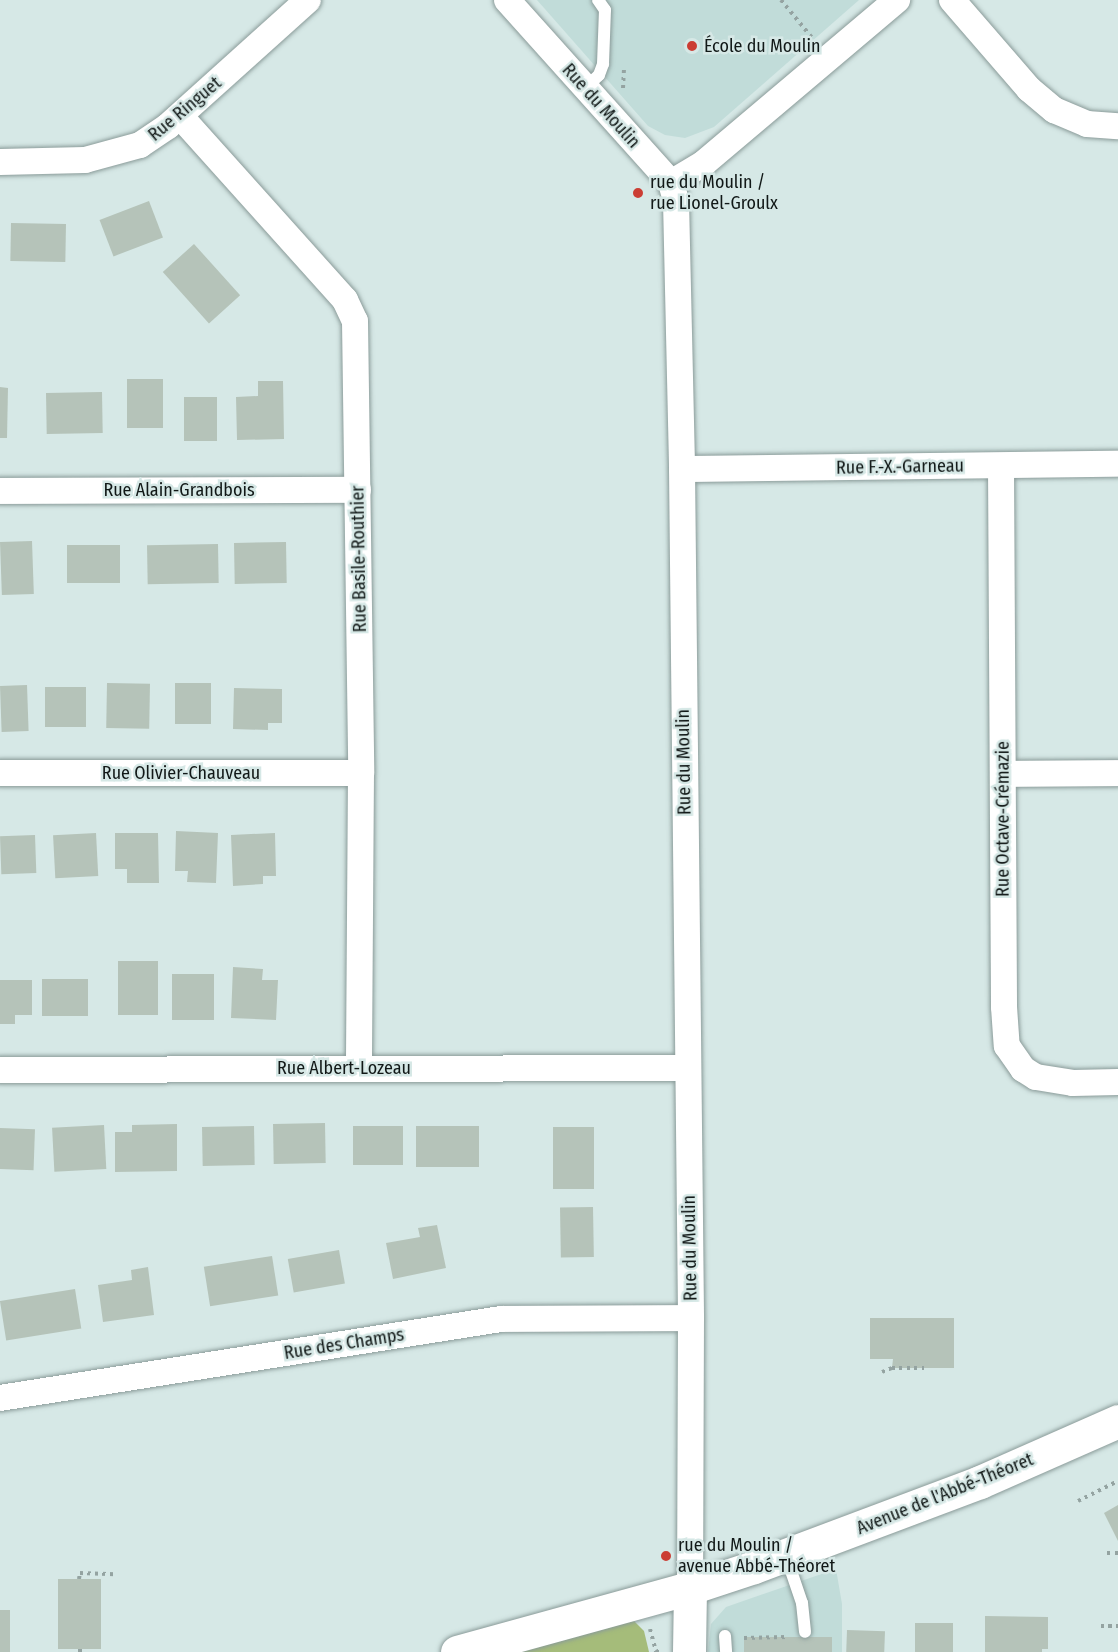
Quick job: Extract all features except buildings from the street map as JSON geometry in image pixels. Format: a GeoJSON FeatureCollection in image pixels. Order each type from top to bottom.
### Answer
{"type":"FeatureCollection","features":[{"type":"Feature","properties":{"kind":"main road","name":"Avenue de l'Abbé-Théoret"},"geometry":{"type":"LineString","coordinates":[[457,1652],[690,1588],[786,1556],[990,1478],[1118,1421]]}},
{"type":"Feature","properties":{"kind":"main road"},"geometry":{"type":"LineString","coordinates":[[689,1652],[690,1588]]}},
{"type":"Feature","properties":{"kind":"street","name":"Rue Ringuet"},"geometry":{"type":"LineString","coordinates":[[0,162],[85,160],[116,154],[156,136],[308,0]]}},
{"type":"Feature","properties":{"kind":"street","name":"Rue du Moulin"},"geometry":{"type":"LineString","coordinates":[[507,0],[671,183],[676,201],[682,469],[691,1318],[690,1588]]}},
{"type":"Feature","properties":{"kind":"street"},"geometry":{"type":"LineString","coordinates":[[671,183],[704,163],[897,0]]}},
{"type":"Feature","properties":{"kind":"street"},"geometry":{"type":"LineString","coordinates":[[952,0],[1029,89],[1054,110],[1070,119],[1087,124],[1118,126]]}},
{"type":"Feature","properties":{"kind":"street","name":"Rue Basile-Routhier"},"geometry":{"type":"LineString","coordinates":[[180,116],[350,307],[358,340],[361,773],[359,1068]]}},
{"type":"Feature","properties":{"kind":"street","name":"Rue F.-X.-Garneau"},"geometry":{"type":"LineString","coordinates":[[682,469],[1118,464]]}},
{"type":"Feature","properties":{"kind":"street","name":"Rue Octave-Crémazie"},"geometry":{"type":"LineString","coordinates":[[1001,466],[1004,1007],[1007,1046],[1023,1070],[1036,1077],[1073,1083],[1118,1082]]}},
{"type":"Feature","properties":{"kind":"street","name":"Rue Alain-Grandbois"},"geometry":{"type":"LineString","coordinates":[[0,491],[358,490]]}},
{"type":"Feature","properties":{"kind":"street","name":"Rue Olivier-Chauveau"},"geometry":{"type":"LineString","coordinates":[[0,773],[361,773]]}},
{"type":"Feature","properties":{"kind":"street"},"geometry":{"type":"LineString","coordinates":[[1003,774],[1118,773]]}},
{"type":"Feature","properties":{"kind":"street","name":"Rue Albert-Lozeau"},"geometry":{"type":"LineString","coordinates":[[0,1070],[687,1068]]}},
{"type":"Feature","properties":{"kind":"street","name":"Rue des Champs"},"geometry":{"type":"LineString","coordinates":[[0,1398],[501,1320],[691,1318]]}},
{"type":"Feature","properties":{"kind":"lane"},"geometry":{"type":"LineString","coordinates":[[585,88],[599,75],[603,64],[605,10],[598,0]]}},
{"type":"Feature","properties":{"kind":"lane"},"geometry":{"type":"LineString","coordinates":[[786,1556],[802,1602],[805,1632]]}},
{"type":"Feature","properties":{"kind":"path"},"geometry":{"type":"LineString","coordinates":[[781,0],[816,43]]}},
{"type":"Feature","properties":{"kind":"path"},"geometry":{"type":"LineString","coordinates":[[882,1371],[892,1368],[924,1368]]}},
{"type":"Feature","properties":{"kind":"path"},"geometry":{"type":"LineString","coordinates":[[1078,1501],[1118,1480]]}},
{"type":"Feature","properties":{"kind":"path"},"geometry":{"type":"LineString","coordinates":[[1107,1553],[1118,1553]]}},
{"type":"Feature","properties":{"kind":"path"},"geometry":{"type":"LineString","coordinates":[[79,1579],[80,1573],[115,1574]]}},
{"type":"Feature","properties":{"kind":"path"},"geometry":{"type":"LineString","coordinates":[[1101,1626],[1118,1626]]}},
{"type":"Feature","properties":{"kind":"path"},"geometry":{"type":"LineString","coordinates":[[650,1627],[656,1652]]}},
{"type":"Feature","properties":{"kind":"path"},"geometry":{"type":"LineString","coordinates":[[726,1645],[744,1647],[744,1637],[804,1637],[805,1632]]}},
{"type":"Feature","properties":{"kind":"shaded area","name":"École du Moulin"},"geometry":{"type":"Polygon","coordinates":[[[537,0],[859,0],[714,127],[685,138],[665,135],[648,126],[537,0]]]}},
{"type":"Feature","properties":{"kind":"shaded area"},"geometry":{"type":"Polygon","coordinates":[[[836,1569],[842,1604],[842,1652],[708,1652],[711,1624],[726,1607],[836,1569]]]}},
{"type":"Feature","properties":{"kind":"green space"},"geometry":{"type":"Polygon","coordinates":[[[633,1620],[644,1631],[649,1652],[519,1652],[633,1620]]]}},
{"type":"Feature","properties":{"kind":"place","name":"École du Moulin"},"geometry":{"type":"Point","coordinates":[692,46]}},
{"type":"Feature","properties":{"kind":"place","name":"rue du Moulin / rue Lionel-Groulx"},"geometry":{"type":"Point","coordinates":[638,193]}},
{"type":"Feature","properties":{"kind":"place","name":"rue du Moulin / avenue Abbé-Théoret"},"geometry":{"type":"Point","coordinates":[666,1556]}}]}
